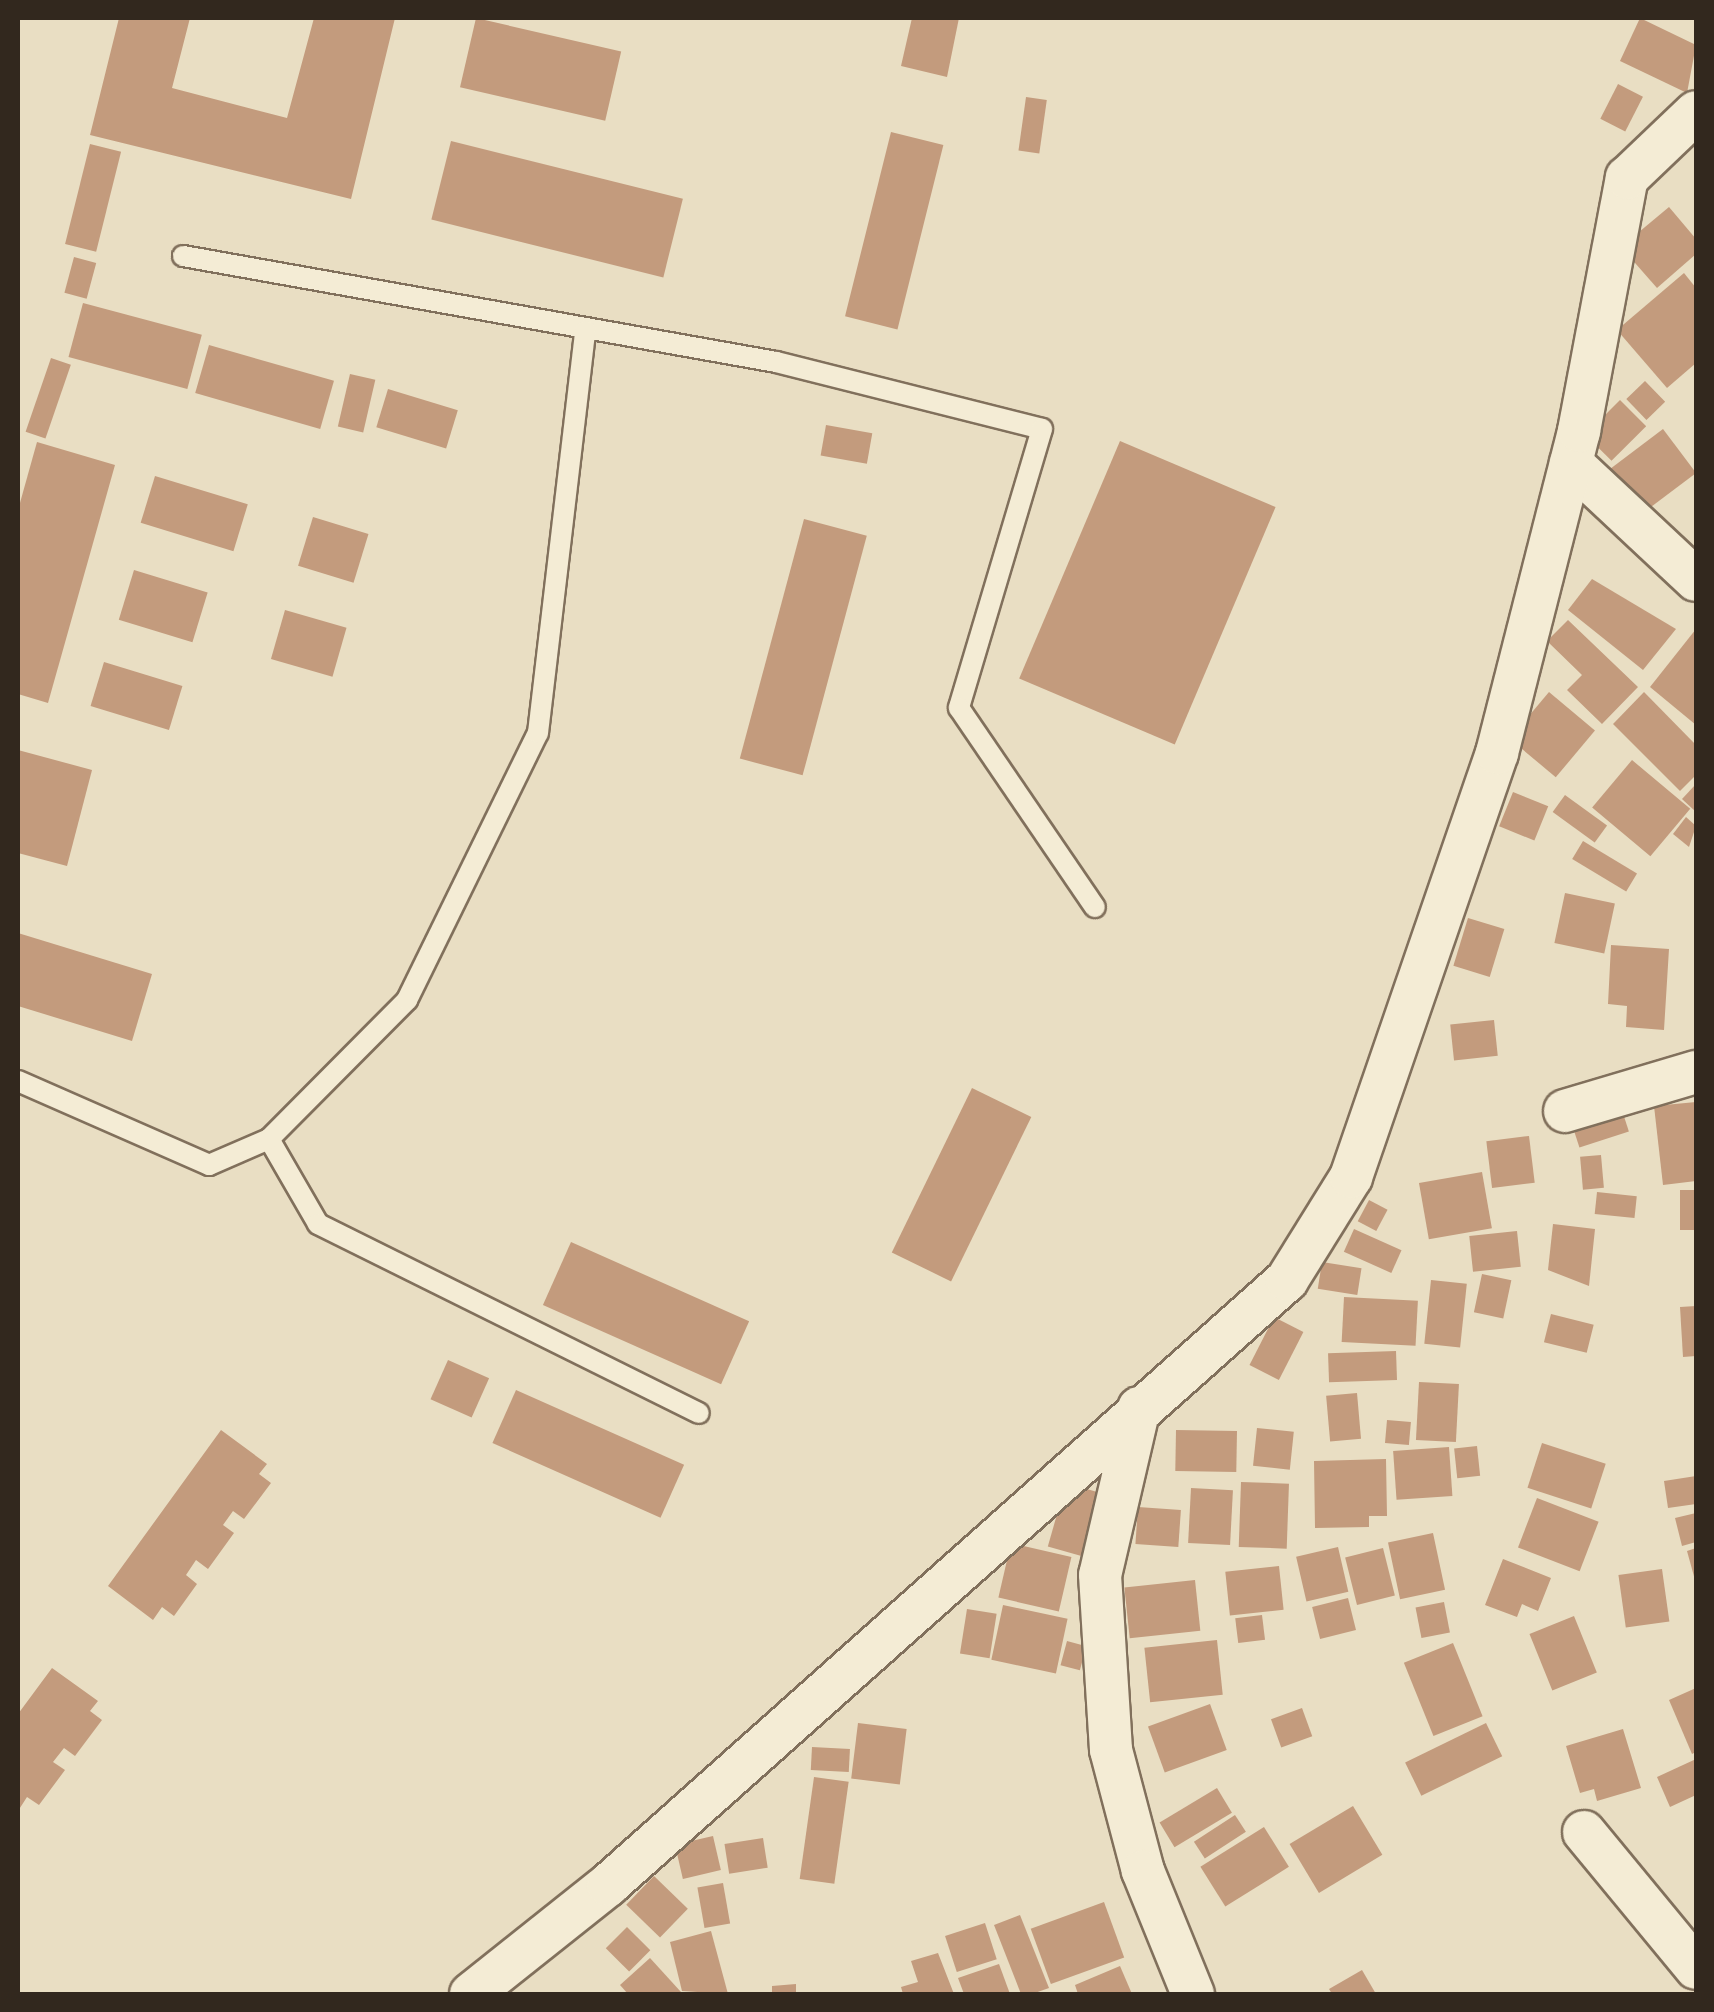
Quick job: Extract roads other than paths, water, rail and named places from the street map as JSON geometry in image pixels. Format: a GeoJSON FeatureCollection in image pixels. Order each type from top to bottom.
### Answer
{"type":"FeatureCollection","features":[{"type":"Feature","properties":{"kind":"street"},"geometry":{"type":"LineString","coordinates":[[471,1994],[608,1885],[1287,1280],[1352,1177],[1496,752],[1571,463],[1627,178],[1696,112]]}},
{"type":"Feature","properties":{"kind":"street"},"geometry":{"type":"LineString","coordinates":[[1571,463],[1696,580]]}},
{"type":"Feature","properties":{"kind":"street"},"geometry":{"type":"LineString","coordinates":[[1565,1111],[1696,1072]]}},
{"type":"Feature","properties":{"kind":"street"},"geometry":{"type":"LineString","coordinates":[[1139,1408],[1100,1575],[1111,1750],[1144,1871],[1189,1993]]}},
{"type":"Feature","properties":{"kind":"street"},"geometry":{"type":"LineString","coordinates":[[1584,1832],[1696,1968]]}},
{"type":"Feature","properties":{"kind":"lane"},"geometry":{"type":"LineString","coordinates":[[183,256],[776,362],[1042,429],[959,708],[1095,907]]}},
{"type":"Feature","properties":{"kind":"lane"},"geometry":{"type":"LineString","coordinates":[[18,1081],[209,1165],[268,1139],[407,1000],[538,732],[585,330]]}},
{"type":"Feature","properties":{"kind":"lane"},"geometry":{"type":"LineString","coordinates":[[268,1139],[318,1224],[699,1414]]}}]}
